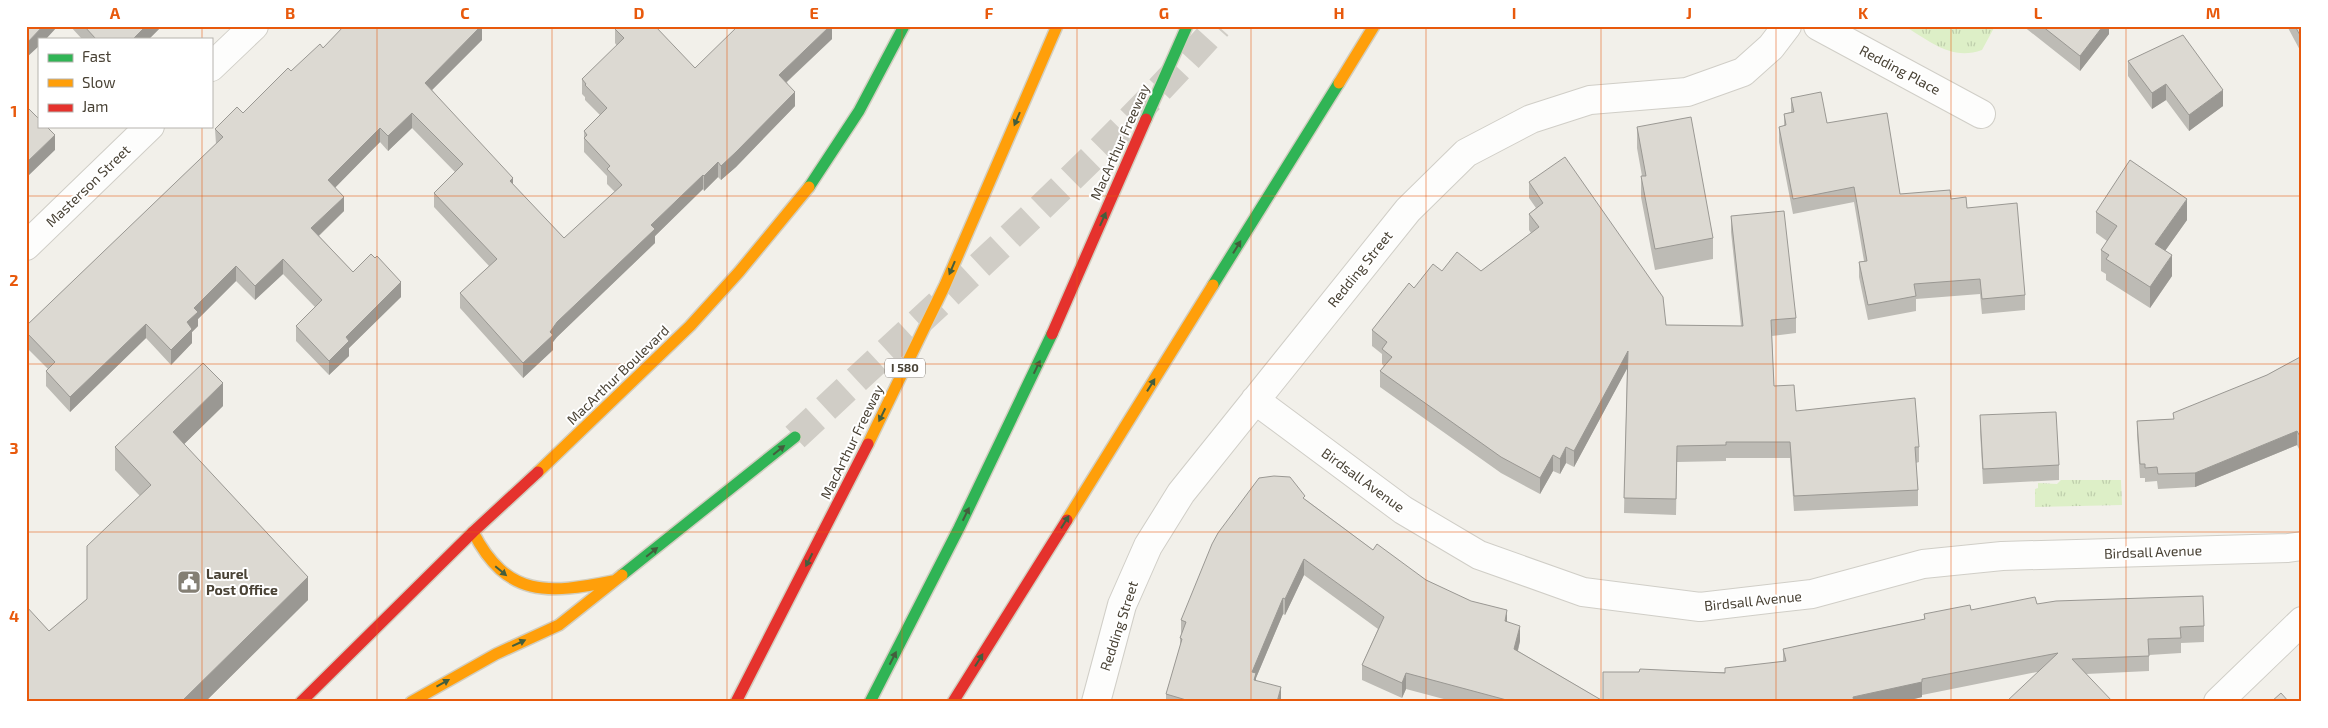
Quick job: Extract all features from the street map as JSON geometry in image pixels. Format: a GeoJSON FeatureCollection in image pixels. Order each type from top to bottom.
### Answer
{"type":"FeatureCollection","features":[{"type":"Feature","properties":{"kind":"main road","name":"MacArthur Boulevard"},"geometry":{"type":"LineString","coordinates":[[301,702],[472,532],[525,485],[690,326],[781,223],[812,183],[859,111],[904,26]]}},
{"type":"Feature","properties":{"kind":"main road"},"geometry":{"type":"LineString","coordinates":[[1026,98],[1046,26]]}},
{"type":"Feature","properties":{"kind":"main road","name":"MacArthur Freeway"},"geometry":{"type":"LineString","coordinates":[[736,702],[846,488],[941,294],[1057,26]]}},
{"type":"Feature","properties":{"kind":"main road","name":"MacArthur Freeway"},"geometry":{"type":"LineString","coordinates":[[870,702],[959,528],[1042,356],[1187,26]]}},
{"type":"Feature","properties":{"kind":"main road"},"geometry":{"type":"LineString","coordinates":[[953,702],[1374,26]]}},
{"type":"Feature","properties":{"kind":"main road"},"geometry":{"type":"LineString","coordinates":[[412,702],[482,661],[559,625],[795,437]]}},
{"type":"Feature","properties":{"kind":"main road"},"geometry":{"type":"LineString","coordinates":[[472,532],[491,563],[512,580],[535,588],[566,589],[618,579]]}},
{"type":"Feature","properties":{"kind":"street"},"geometry":{"type":"LineString","coordinates":[[212,67],[254,26]]}},
{"type":"Feature","properties":{"kind":"street","name":"Redding Street"},"geometry":{"type":"LineString","coordinates":[[1096,702],[1122,606],[1148,546],[1181,493],[1408,210],[1466,153],[1531,119],[1590,100],[1687,92],[1743,72],[1771,47],[1787,26]]}},
{"type":"Feature","properties":{"kind":"street","name":"Redding Place"},"geometry":{"type":"LineString","coordinates":[[1818,26],[1982,114]]}},
{"type":"Feature","properties":{"kind":"street","name":"Masterson Street"},"geometry":{"type":"LineString","coordinates":[[26,246],[148,128]]}},
{"type":"Feature","properties":{"kind":"street","name":"Birdsall Avenue"},"geometry":{"type":"LineString","coordinates":[[1255,400],[1403,510],[1471,550],[1582,592],[1700,607],[1812,594],[1923,564],[2002,556],[2288,548],[2302,546]]}},
{"type":"Feature","properties":{"kind":"street"},"geometry":{"type":"LineString","coordinates":[[2218,702],[2302,621]]}},
{"type":"Feature","properties":{"kind":"green space"},"geometry":{"type":"Polygon","coordinates":[[[1904,26],[1995,26],[1982,50],[1960,53],[1941,48],[1904,26]]]}},
{"type":"Feature","properties":{"kind":"green space"},"geometry":{"type":"Polygon","coordinates":[[[2061,480],[2121,480],[2122,505],[2035,507],[2035,489],[2038,488],[2038,483],[2057,484],[2061,480]]]}},
{"type":"Feature","properties":{"kind":"building"},"geometry":{"type":"Polygon","coordinates":[[[26,26],[43,26],[26,44],[26,26]]]}},
{"type":"Feature","properties":{"kind":"building"},"geometry":{"type":"Polygon","coordinates":[[[84,26],[146,26],[134,38],[95,38],[84,26]]]}},
{"type":"Feature","properties":{"kind":"building"},"geometry":{"type":"Polygon","coordinates":[[[344,26],[481,26],[425,83],[513,178],[510,181],[564,238],[622,185],[607,169],[610,166],[584,138],[587,135],[584,131],[607,108],[585,85],[582,79],[624,38],[615,29],[618,26],[655,26],[695,68],[738,26],[830,26],[779,75],[795,92],[721,166],[718,162],[651,225],[655,229],[557,322],[550,332],[553,335],[523,363],[460,293],[497,259],[434,193],[463,164],[412,113],[388,136],[380,128],[328,180],[344,197],[311,228],[353,272],[371,254],[375,258],[377,256],[401,282],[346,337],[349,341],[329,361],[296,326],[322,300],[283,259],[255,286],[236,266],[194,308],[198,312],[187,322],[192,329],[171,350],[146,324],[70,397],[46,371],[55,362],[26,332],[26,326],[223,137],[215,129],[237,107],[243,113],[288,68],[291,71],[320,44],[323,48],[344,26]]]}},
{"type":"Feature","properties":{"kind":"building"},"geometry":{"type":"Polygon","coordinates":[[[2042,26],[2103,26],[2080,56],[2042,26]]]}},
{"type":"Feature","properties":{"kind":"building"},"geometry":{"type":"Polygon","coordinates":[[[2295,26],[2302,26],[2302,39],[2295,26]]]}},
{"type":"Feature","properties":{"kind":"building"},"geometry":{"type":"Polygon","coordinates":[[[2183,35],[2223,90],[2189,115],[2166,84],[2152,93],[2128,61],[2183,35]]]}},
{"type":"Feature","properties":{"kind":"building"},"geometry":{"type":"Polygon","coordinates":[[[1821,92],[1827,123],[1887,113],[1900,194],[1950,190],[1951,199],[1966,197],[1967,208],[2017,203],[2025,295],[1982,299],[1980,279],[1914,284],[1916,296],[1868,305],[1859,262],[1867,261],[1854,187],[1793,199],[1779,127],[1786,125],[1784,114],[1794,112],[1791,98],[1821,92]]]}},
{"type":"Feature","properties":{"kind":"building"},"geometry":{"type":"Polygon","coordinates":[[[26,106],[38,118],[38,128],[48,128],[55,135],[26,163],[26,106]]]}},
{"type":"Feature","properties":{"kind":"building"},"geometry":{"type":"Polygon","coordinates":[[[1691,117],[1713,238],[1655,249],[1641,176],[1646,176],[1637,127],[1691,117]]]}},
{"type":"Feature","properties":{"kind":"building"},"geometry":{"type":"Polygon","coordinates":[[[1565,157],[1663,297],[1666,325],[1743,326],[1731,216],[1784,211],[1796,318],[1771,320],[1774,386],[1794,385],[1796,411],[1915,398],[1919,447],[1915,447],[1918,490],[1794,496],[1790,442],[1726,442],[1726,445],[1677,446],[1676,499],[1624,498],[1628,351],[1574,451],[1566,447],[1560,459],[1553,455],[1540,478],[1501,457],[1380,371],[1392,357],[1382,349],[1387,342],[1372,330],[1409,283],[1414,288],[1433,264],[1442,271],[1457,252],[1481,271],[1539,227],[1529,214],[1543,203],[1529,182],[1565,157]]]}},
{"type":"Feature","properties":{"kind":"building"},"geometry":{"type":"Polygon","coordinates":[[[2130,160],[2187,199],[2155,244],[2172,255],[2150,287],[2106,259],[2109,255],[2101,250],[2117,226],[2096,212],[2130,160]]]}},
{"type":"Feature","properties":{"kind":"building"},"geometry":{"type":"Polygon","coordinates":[[[2302,356],[2302,440],[2297,431],[2195,473],[2158,474],[2157,467],[2145,468],[2145,464],[2140,464],[2137,421],[2174,419],[2173,413],[2267,375],[2302,356]]]}},
{"type":"Feature","properties":{"kind":"building","name":"Laurel Post Office"},"geometry":{"type":"Polygon","coordinates":[[[203,363],[223,383],[173,432],[308,577],[181,702],[26,702],[26,606],[49,631],[87,599],[87,546],[151,485],[115,447],[203,363]]]}},
{"type":"Feature","properties":{"kind":"building"},"geometry":{"type":"Polygon","coordinates":[[[2056,412],[2059,465],[1983,469],[1980,415],[2056,412]]]}},
{"type":"Feature","properties":{"kind":"building"},"geometry":{"type":"Polygon","coordinates":[[[1274,476],[1290,477],[1305,496],[1303,498],[1373,550],[1377,544],[1426,580],[1471,601],[1507,610],[1505,621],[1520,626],[1514,649],[1603,701],[1603,672],[1639,672],[1640,669],[1725,673],[1725,668],[1786,661],[1783,649],[1925,619],[1924,614],[1970,605],[1971,610],[2035,597],[2037,604],[2056,601],[2203,596],[2204,626],[2180,627],[2181,638],[2148,639],[2149,656],[2072,659],[2113,702],[2006,702],[2058,653],[1922,679],[1922,682],[1853,697],[1854,702],[1514,702],[1406,673],[1402,683],[1362,665],[1384,617],[1304,559],[1285,599],[1283,598],[1252,672],[1256,673],[1254,680],[1281,687],[1277,702],[1193,702],[1166,694],[1186,622],[1181,620],[1212,544],[1259,478],[1274,476]]]}},
{"type":"Feature","properties":{"kind":"building"},"geometry":{"type":"Polygon","coordinates":[[[2281,693],[2289,702],[2271,702],[2281,693]]]}},
{"type":"Feature","properties":{"kind":"tunnel"},"geometry":{"type":"LineString","coordinates":[[795,437],[1064,185],[1117,133],[1218,26]]}},
{"type":"Feature","properties":{"kind":"traffic: fast"},"geometry":{"type":"LineString","coordinates":[[809,187],[859,111],[904,26]]}},
{"type":"Feature","properties":{"kind":"traffic: fast"},"geometry":{"type":"LineString","coordinates":[[1146,119],[1187,26]]}},
{"type":"Feature","properties":{"kind":"traffic: fast"},"geometry":{"type":"LineString","coordinates":[[1213,285],[1339,83]]}},
{"type":"Feature","properties":{"kind":"traffic: fast"},"geometry":{"type":"LineString","coordinates":[[870,702],[959,528],[1052,334]]}},
{"type":"Feature","properties":{"kind":"traffic: fast"},"geometry":{"type":"LineString","coordinates":[[622,575],[795,437]]}},
{"type":"Feature","properties":{"kind":"traffic: slow"},"geometry":{"type":"LineString","coordinates":[[868,444],[945,285],[1057,26]]}},
{"type":"Feature","properties":{"kind":"traffic: slow"},"geometry":{"type":"LineString","coordinates":[[1339,83],[1374,26]]}},
{"type":"Feature","properties":{"kind":"traffic: slow"},"geometry":{"type":"LineString","coordinates":[[538,472],[690,326],[739,272],[809,187]]}},
{"type":"Feature","properties":{"kind":"traffic: slow"},"geometry":{"type":"LineString","coordinates":[[1067,520],[1213,285]]}},
{"type":"Feature","properties":{"kind":"traffic: slow"},"geometry":{"type":"LineString","coordinates":[[473,532],[486,554],[500,569],[515,580],[531,586],[549,589],[568,588],[613,581]]}},
{"type":"Feature","properties":{"kind":"traffic: slow"},"geometry":{"type":"LineString","coordinates":[[411,702],[496,654],[559,625],[622,575]]}},
{"type":"Feature","properties":{"kind":"traffic: jam"},"geometry":{"type":"LineString","coordinates":[[1052,334],[1146,119]]}},
{"type":"Feature","properties":{"kind":"traffic: jam"},"geometry":{"type":"LineString","coordinates":[[736,702],[868,444]]}},
{"type":"Feature","properties":{"kind":"traffic: jam"},"geometry":{"type":"LineString","coordinates":[[301,702],[473,532],[538,472]]}},
{"type":"Feature","properties":{"kind":"traffic: jam"},"geometry":{"type":"LineString","coordinates":[[953,702],[1067,520]]}},
{"type":"Feature","properties":{"kind":"place","name":"Laurel Post Office"},"geometry":{"type":"Point","coordinates":[189,582]}}]}
